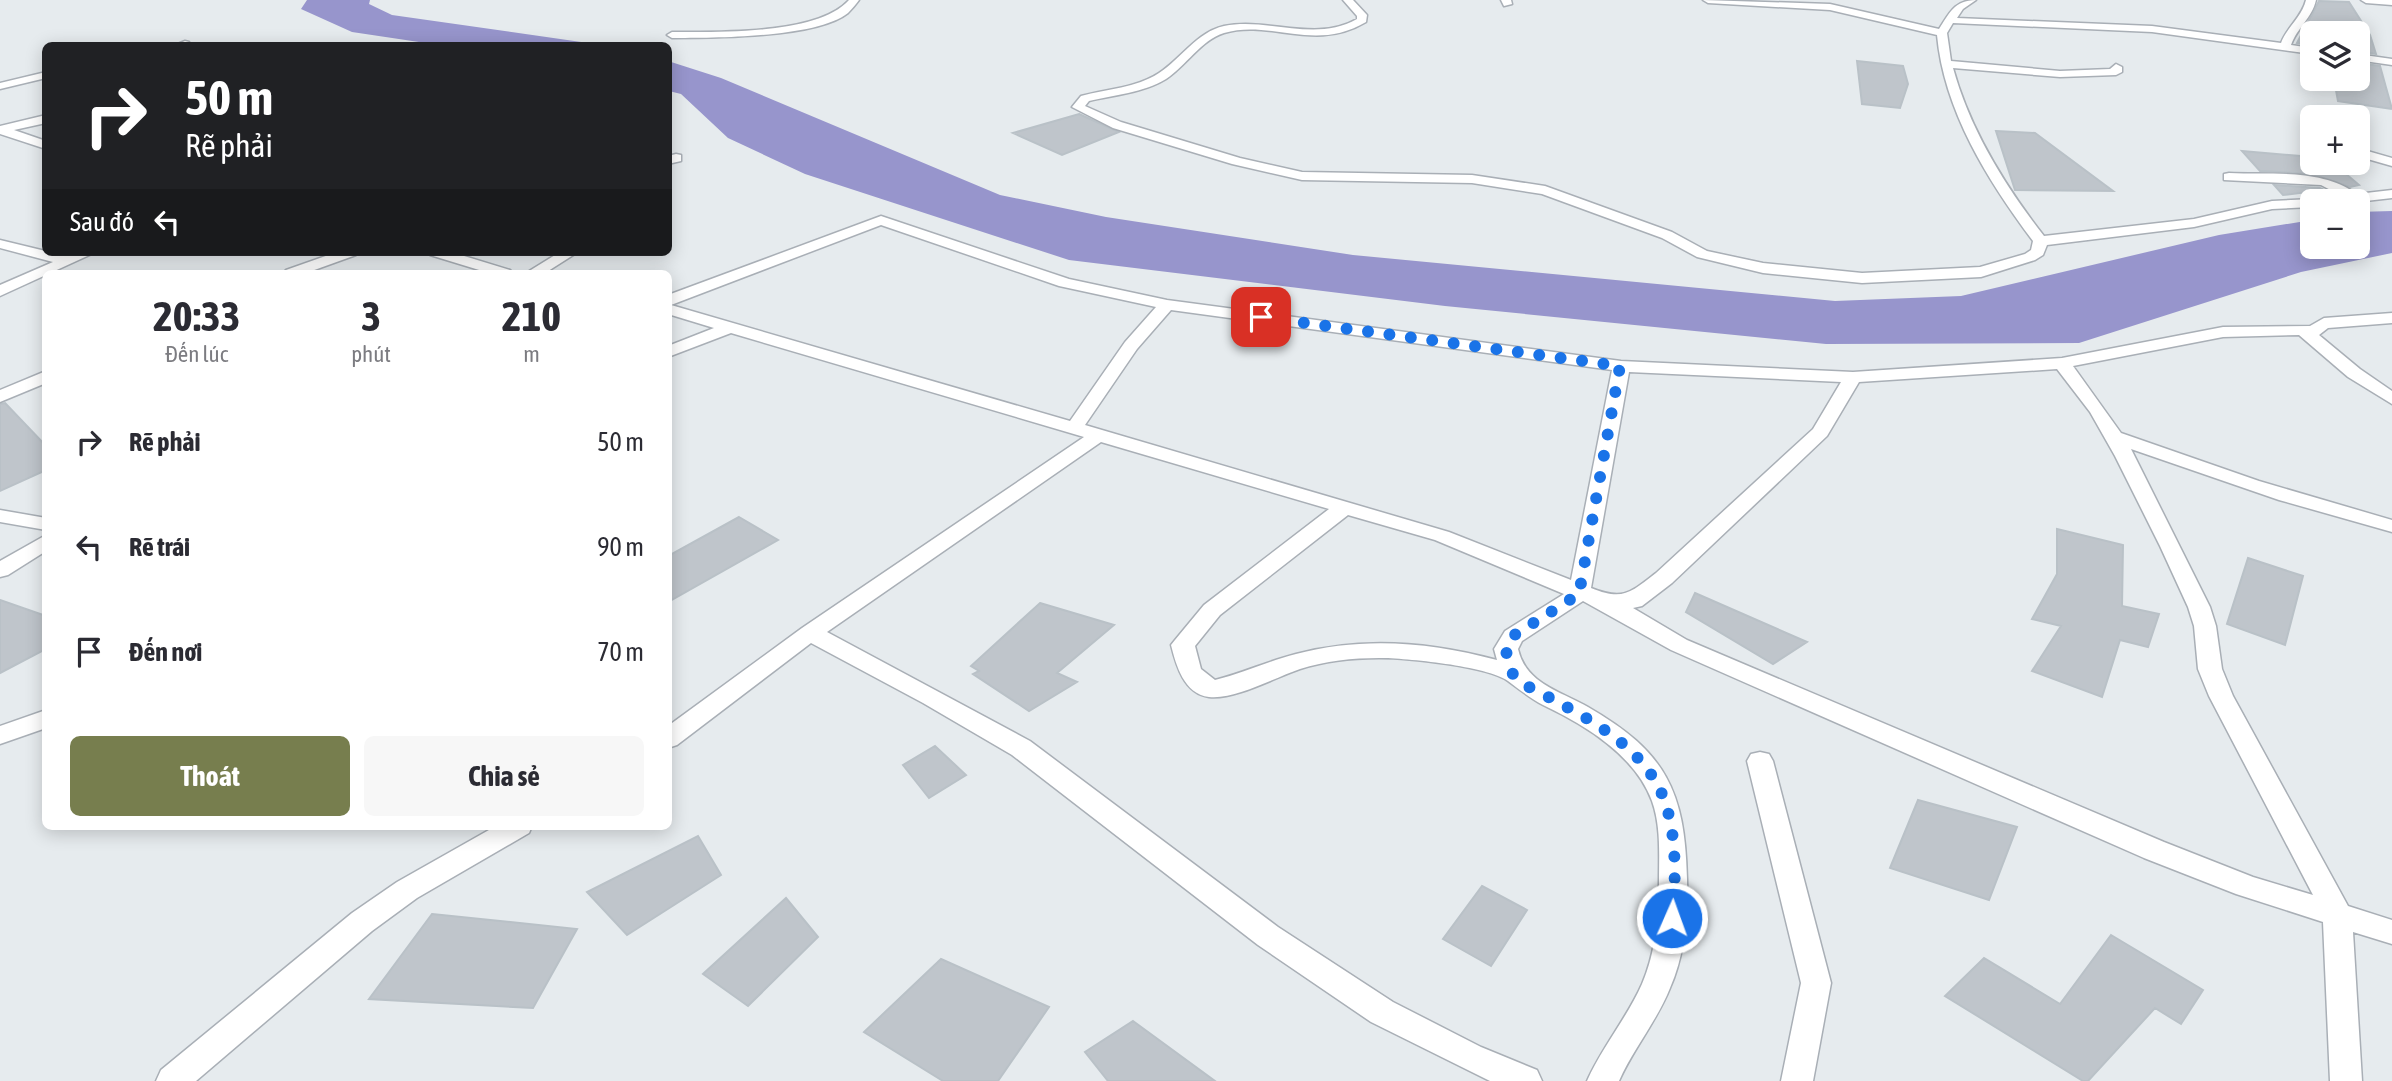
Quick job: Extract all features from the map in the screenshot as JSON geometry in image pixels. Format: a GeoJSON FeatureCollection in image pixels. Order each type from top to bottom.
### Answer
{"type":"FeatureCollection","features":[{"type":"Feature","properties":{"kind":"street"},"geometry":{"type":"LineString","coordinates":[[672,35],[731,34],[786,27],[843,13],[852,6],[854,0]]}},
{"type":"Feature","properties":{"kind":"street"},"geometry":{"type":"LineString","coordinates":[[1348,0],[1362,15],[1362,20],[1357,25],[1315,32],[1237,28],[1220,30],[1160,77],[1131,88],[1085,98],[1078,107],[1117,125],[1237,161],[1302,176],[1472,179],[1545,190],[1667,235],[1718,260],[1763,268],[1862,278],[1981,272],[2030,257],[2038,252],[2040,241],[2014,209],[1983,152],[1960,104],[1947,64],[1946,27],[1959,7],[1971,0]]}},
{"type":"Feature","properties":{"kind":"street"},"geometry":{"type":"LineString","coordinates":[[1708,0],[1830,7],[1946,27],[2074,24],[2155,29],[2300,49]]}},
{"type":"Feature","properties":{"kind":"street"},"geometry":{"type":"LineString","coordinates":[[2286,47],[2291,31],[2308,12],[2311,0]]}},
{"type":"Feature","properties":{"kind":"street"},"geometry":{"type":"LineString","coordinates":[[2366,0],[2392,2]]}},
{"type":"Feature","properties":{"kind":"street"},"geometry":{"type":"LineString","coordinates":[[2370,59],[2392,62]]}},
{"type":"Feature","properties":{"kind":"street"},"geometry":{"type":"LineString","coordinates":[[1947,64],[2091,75],[2116,72],[2116,67]]}},
{"type":"Feature","properties":{"kind":"street"},"geometry":{"type":"LineString","coordinates":[[0,86],[42,76]]}},
{"type":"Feature","properties":{"kind":"street"},"geometry":{"type":"LineString","coordinates":[[0,130],[42,120]]}},
{"type":"Feature","properties":{"kind":"street"},"geometry":{"type":"LineString","coordinates":[[0,130],[42,144]]}},
{"type":"Feature","properties":{"kind":"street"},"geometry":{"type":"LineString","coordinates":[[2370,156],[2392,162]]}},
{"type":"Feature","properties":{"kind":"street"},"geometry":{"type":"LineString","coordinates":[[2229,177],[2322,181],[2341,189]]}},
{"type":"Feature","properties":{"kind":"street"},"geometry":{"type":"LineString","coordinates":[[2370,196],[2392,194]]}},
{"type":"Feature","properties":{"kind":"street"},"geometry":{"type":"LineString","coordinates":[[2040,241],[2194,222],[2272,205],[2300,204]]}},
{"type":"Feature","properties":{"kind":"street"},"geometry":{"type":"LineString","coordinates":[[672,299],[881,220],[1065,283],[1167,305],[1620,366],[1853,377],[2062,363],[2223,332],[2313,331],[2324,323],[2392,318]]}},
{"type":"Feature","properties":{"kind":"street"},"geometry":{"type":"LineString","coordinates":[[0,244],[42,255]]}},
{"type":"Feature","properties":{"kind":"street"},"geometry":{"type":"LineString","coordinates":[[47,256],[66,261]]}},
{"type":"Feature","properties":{"kind":"street"},"geometry":{"type":"LineString","coordinates":[[46,270],[79,256]]}},
{"type":"Feature","properties":{"kind":"street"},"geometry":{"type":"LineString","coordinates":[[300,270],[340,256]]}},
{"type":"Feature","properties":{"kind":"street"},"geometry":{"type":"LineString","coordinates":[[449,256],[495,270]]}},
{"type":"Feature","properties":{"kind":"street"},"geometry":{"type":"LineString","coordinates":[[539,270],[564,256]]}},
{"type":"Feature","properties":{"kind":"street"},"geometry":{"type":"LineString","coordinates":[[0,290],[42,272]]}},
{"type":"Feature","properties":{"kind":"street"},"geometry":{"type":"LineString","coordinates":[[1074,428],[1131,346],[1167,305]]}},
{"type":"Feature","properties":{"kind":"street"},"geometry":{"type":"LineString","coordinates":[[672,310],[1442,536],[1607,604],[1679,645],[2154,850],[2246,886],[2392,932]]}},
{"type":"Feature","properties":{"kind":"street"},"geometry":{"type":"LineString","coordinates":[[672,350],[730,327]]}},
{"type":"Feature","properties":{"kind":"street"},"geometry":{"type":"LineString","coordinates":[[2303,330],[2354,373],[2392,399]]}},
{"type":"Feature","properties":{"kind":"street"},"geometry":{"type":"LineString","coordinates":[[2062,363],[2114,437],[2171,546],[2199,607],[2205,626],[2210,669],[2221,696],[2337,913],[2346,1081]]}},
{"type":"Feature","properties":{"kind":"street"},"geometry":{"type":"LineString","coordinates":[[1513,674],[1506,649],[1513,636],[1579,594],[1620,366]]}},
{"type":"Feature","properties":{"kind":"street"},"geometry":{"type":"LineString","coordinates":[[1607,604],[1633,601],[1664,578],[1820,432],[1853,377]]}},
{"type":"Feature","properties":{"kind":"street"},"geometry":{"type":"LineString","coordinates":[[0,397],[42,378]]}},
{"type":"Feature","properties":{"kind":"street"},"geometry":{"type":"LineString","coordinates":[[672,736],[810,633],[1099,435]]}},
{"type":"Feature","properties":{"kind":"street"},"geometry":{"type":"LineString","coordinates":[[2114,437],[2225,477],[2392,526]]}},
{"type":"Feature","properties":{"kind":"street"},"geometry":{"type":"LineString","coordinates":[[1345,507],[1212,610],[1183,645],[1190,673],[1211,689],[1257,678],[1297,661],[1367,649],[1449,658],[1491,666],[1513,674],[1526,685],[1586,717],[1623,743],[1647,768],[1665,800],[1670,823],[1674,901],[1670,936],[1658,981],[1609,1065],[1603,1081]]}},
{"type":"Feature","properties":{"kind":"street"},"geometry":{"type":"LineString","coordinates":[[0,516],[42,523]]}},
{"type":"Feature","properties":{"kind":"street"},"geometry":{"type":"LineString","coordinates":[[0,570],[42,544]]}},
{"type":"Feature","properties":{"kind":"street"},"geometry":{"type":"LineString","coordinates":[[810,633],[932,696],[1021,748],[1268,936],[1382,1012],[1526,1081]]}},
{"type":"Feature","properties":{"kind":"street"},"geometry":{"type":"LineString","coordinates":[[0,735],[42,720]]}},
{"type":"Feature","properties":{"kind":"street"},"geometry":{"type":"LineString","coordinates":[[1760,761],[1816,983],[1797,1081]]}},
{"type":"Feature","properties":{"kind":"street"},"geometry":{"type":"LineString","coordinates":[[172,1081],[362,922],[407,890],[512,830]]}},
{"type":"Feature","properties":{"kind":"water"},"geometry":{"type":"Polygon","coordinates":[[[307,0],[370,0],[369,4],[392,15],[581,42],[419,42],[352,32],[301,9],[307,0]]]}},
{"type":"Feature","properties":{"kind":"water"},"geometry":{"type":"Polygon","coordinates":[[[672,62],[721,78],[1000,195],[1106,217],[1353,255],[1835,301],[1961,296],[2219,235],[2300,222],[2300,259],[2363,259],[2301,272],[2079,343],[1826,344],[1445,306],[1069,260],[805,174],[728,138],[681,94],[672,92],[672,62]]]}},
{"type":"Feature","properties":{"kind":"water"},"geometry":{"type":"Polygon","coordinates":[[[2392,211],[2392,253],[2370,258],[2370,212],[2392,211]]]}},
{"type":"Feature","properties":{"kind":"building"},"geometry":{"type":"Polygon","coordinates":[[[2319,1],[2349,2],[2361,21],[2309,21],[2319,1]]]}},
{"type":"Feature","properties":{"kind":"building"},"geometry":{"type":"Polygon","coordinates":[[[2370,35],[2376,54],[2370,53],[2370,35]]]}},
{"type":"Feature","properties":{"kind":"building"},"geometry":{"type":"Polygon","coordinates":[[[1857,61],[1903,66],[1908,84],[1900,108],[1862,104],[1857,61]]]}},
{"type":"Feature","properties":{"kind":"building"},"geometry":{"type":"Polygon","coordinates":[[[2370,65],[2380,66],[2392,109],[2338,101],[2336,91],[2370,91],[2370,65]]]}},
{"type":"Feature","properties":{"kind":"building"},"geometry":{"type":"Polygon","coordinates":[[[1079,114],[1119,132],[1062,155],[1013,133],[1079,114]]]}},
{"type":"Feature","properties":{"kind":"building"},"geometry":{"type":"Polygon","coordinates":[[[1996,131],[2035,133],[2113,191],[2015,190],[1996,131]]]}},
{"type":"Feature","properties":{"kind":"building"},"geometry":{"type":"Polygon","coordinates":[[[2242,151],[2300,156],[2300,173],[2260,171],[2242,151]]]}},
{"type":"Feature","properties":{"kind":"building"},"geometry":{"type":"Polygon","coordinates":[[[2315,175],[2347,175],[2359,185],[2350,187],[2315,175]]]}},
{"type":"Feature","properties":{"kind":"building"},"geometry":{"type":"Polygon","coordinates":[[[2274,185],[2322,189],[2300,189],[2300,193],[2283,195],[2274,185]]]}},
{"type":"Feature","properties":{"kind":"building"},"geometry":{"type":"Polygon","coordinates":[[[5,403],[42,442],[42,472],[0,491],[0,404],[5,403]]]}},
{"type":"Feature","properties":{"kind":"building"},"geometry":{"type":"Polygon","coordinates":[[[739,517],[778,540],[672,600],[672,554],[739,517]]]}},
{"type":"Feature","properties":{"kind":"building"},"geometry":{"type":"Polygon","coordinates":[[[2057,529],[2123,545],[2122,606],[2159,614],[2148,647],[2120,640],[2102,697],[2032,671],[2061,626],[2032,619],[2057,574],[2057,529]]]}},
{"type":"Feature","properties":{"kind":"building"},"geometry":{"type":"Polygon","coordinates":[[[2248,558],[2303,576],[2285,645],[2227,624],[2248,558]]]}},
{"type":"Feature","properties":{"kind":"building"},"geometry":{"type":"Polygon","coordinates":[[[1695,593],[1807,642],[1773,664],[1686,612],[1695,593]]]}},
{"type":"Feature","properties":{"kind":"building"},"geometry":{"type":"Polygon","coordinates":[[[0,600],[42,615],[42,651],[0,673],[0,600]]]}},
{"type":"Feature","properties":{"kind":"building"},"geometry":{"type":"Polygon","coordinates":[[[1040,603],[1114,625],[1057,673],[1077,682],[1029,711],[973,674],[979,671],[971,666],[1040,603]]]}},
{"type":"Feature","properties":{"kind":"building"},"geometry":{"type":"Polygon","coordinates":[[[935,746],[966,775],[929,798],[903,765],[935,746]]]}},
{"type":"Feature","properties":{"kind":"building"},"geometry":{"type":"Polygon","coordinates":[[[1918,800],[2017,827],[1989,900],[1890,868],[1918,800]]]}},
{"type":"Feature","properties":{"kind":"building"},"geometry":{"type":"Polygon","coordinates":[[[698,836],[721,875],[627,935],[587,892],[698,836]]]}},
{"type":"Feature","properties":{"kind":"building"},"geometry":{"type":"Polygon","coordinates":[[[1482,886],[1527,910],[1491,966],[1443,939],[1482,886]]]}},
{"type":"Feature","properties":{"kind":"building"},"geometry":{"type":"Polygon","coordinates":[[[786,898],[818,937],[748,1006],[703,974],[786,898]]]}},
{"type":"Feature","properties":{"kind":"building"},"geometry":{"type":"Polygon","coordinates":[[[432,914],[577,929],[533,1008],[369,999],[432,914]]]}},
{"type":"Feature","properties":{"kind":"building"},"geometry":{"type":"Polygon","coordinates":[[[2111,935],[2203,990],[2181,1024],[2155,1008],[2088,1081],[2083,1081],[1945,996],[1984,958],[2060,1004],[2111,935]]]}},
{"type":"Feature","properties":{"kind":"building"},"geometry":{"type":"Polygon","coordinates":[[[941,959],[1049,1007],[998,1081],[943,1081],[864,1032],[941,959]]]}},
{"type":"Feature","properties":{"kind":"building"},"geometry":{"type":"Polygon","coordinates":[[[1133,1021],[1215,1081],[1108,1081],[1085,1052],[1133,1021]]]}},
{"type":"Feature","properties":{"kind":"route"},"geometry":{"type":"LineString","coordinates":[[1261,317],[1620,366],[1579,594],[1513,636],[1506,649],[1513,674],[1526,685],[1586,717],[1623,743],[1647,768],[1665,800],[1670,823],[1674,877],[1672,918]]}}]}
